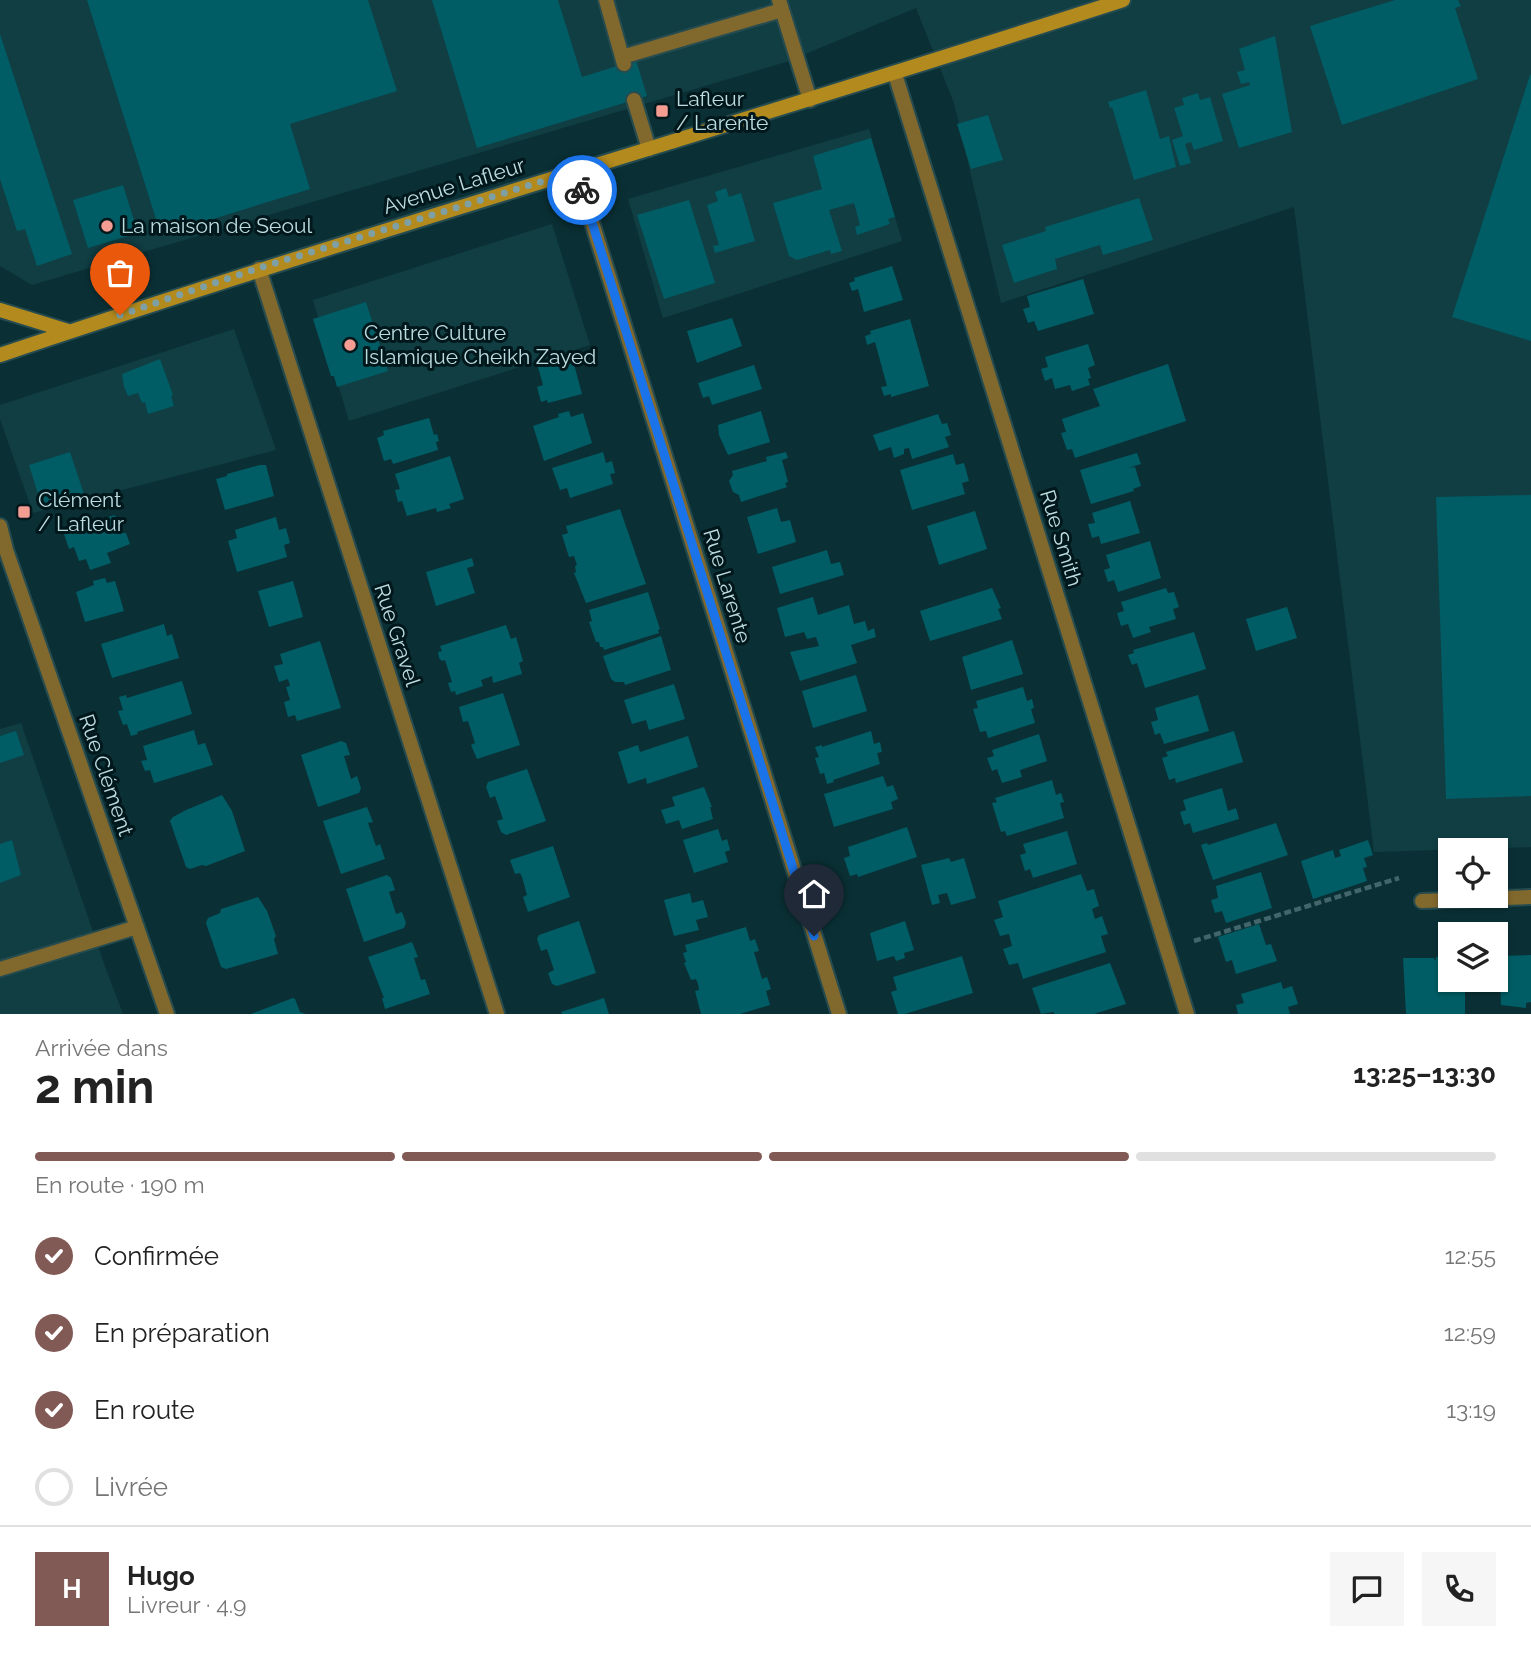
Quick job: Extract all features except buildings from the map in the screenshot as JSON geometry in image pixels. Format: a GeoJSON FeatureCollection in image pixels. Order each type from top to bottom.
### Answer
{"type":"FeatureCollection","features":[{"type":"Feature","properties":{"kind":"main road","name":"Avenue Lafleur"},"geometry":{"type":"LineString","coordinates":[[0,355],[259,268],[895,74],[1123,0]]}},
{"type":"Feature","properties":{"kind":"main road"},"geometry":{"type":"LineString","coordinates":[[0,310],[69,332]]}},
{"type":"Feature","properties":{"kind":"street"},"geometry":{"type":"LineString","coordinates":[[606,0],[623,61],[780,5],[810,100]]}},
{"type":"Feature","properties":{"kind":"street","name":"Rue Smith"},"geometry":{"type":"LineString","coordinates":[[895,74],[1187,1014]]}},
{"type":"Feature","properties":{"kind":"street"},"geometry":{"type":"LineString","coordinates":[[634,100],[649,149]]}},
{"type":"Feature","properties":{"kind":"street","name":"Rue Larente"},"geometry":{"type":"LineString","coordinates":[[576,171],[839,1014]]}},
{"type":"Feature","properties":{"kind":"street","name":"Rue Gravel"},"geometry":{"type":"LineString","coordinates":[[259,268],[497,1014]]}},
{"type":"Feature","properties":{"kind":"street","name":"Rue Clément"},"geometry":{"type":"LineString","coordinates":[[0,526],[3,545],[167,1014]]}},
{"type":"Feature","properties":{"kind":"street"},"geometry":{"type":"LineString","coordinates":[[1422,901],[1531,897]]}},
{"type":"Feature","properties":{"kind":"street"},"geometry":{"type":"LineString","coordinates":[[0,969],[137,927]]}},
{"type":"Feature","properties":{"kind":"path"},"geometry":{"type":"LineString","coordinates":[[1194,941],[1399,878]]}},
{"type":"Feature","properties":{"kind":"shaded area"},"geometry":{"type":"Polygon","coordinates":[[[0,0],[1531,0],[1531,847],[1508,848],[1508,838],[1438,838],[1438,850],[1374,852],[1294,207],[1001,303],[954,103],[916,8],[786,62],[32,285],[0,266],[0,0]]]}},
{"type":"Feature","properties":{"kind":"shaded area"},"geometry":{"type":"Polygon","coordinates":[[[869,129],[902,241],[663,318],[628,199],[869,129]]]}},
{"type":"Feature","properties":{"kind":"shaded area"},"geometry":{"type":"Polygon","coordinates":[[[552,224],[590,345],[349,421],[313,300],[552,224]]]}},
{"type":"Feature","properties":{"kind":"shaded area"},"geometry":{"type":"Polygon","coordinates":[[[234,329],[276,450],[33,513],[0,419],[0,405],[234,329]]]}},
{"type":"Feature","properties":{"kind":"shaded area"},"geometry":{"type":"Polygon","coordinates":[[[21,723],[123,1014],[0,1014],[0,729],[21,723]]]}},
{"type":"Feature","properties":{"kind":"way so far"},"geometry":{"type":"LineString","coordinates":[[120,315],[259,268],[576,171],[582,190]]}},
{"type":"Feature","properties":{"kind":"place","name":"Lafleur / Larente"},"geometry":{"type":"Point","coordinates":[662,111]}},
{"type":"Feature","properties":{"kind":"place","name":"La maison de Seoul"},"geometry":{"type":"Point","coordinates":[107,226]}},
{"type":"Feature","properties":{"kind":"place","name":"Centre Culture Islamique Cheikh Zayed"},"geometry":{"type":"Point","coordinates":[350,345]}},
{"type":"Feature","properties":{"kind":"place","name":"Clément / Lafleur"},"geometry":{"type":"Point","coordinates":[24,512]}},
{"type":"Feature","properties":{"kind":"route"},"geometry":{"type":"LineString","coordinates":[[582,190],[814,936]]}}]}
